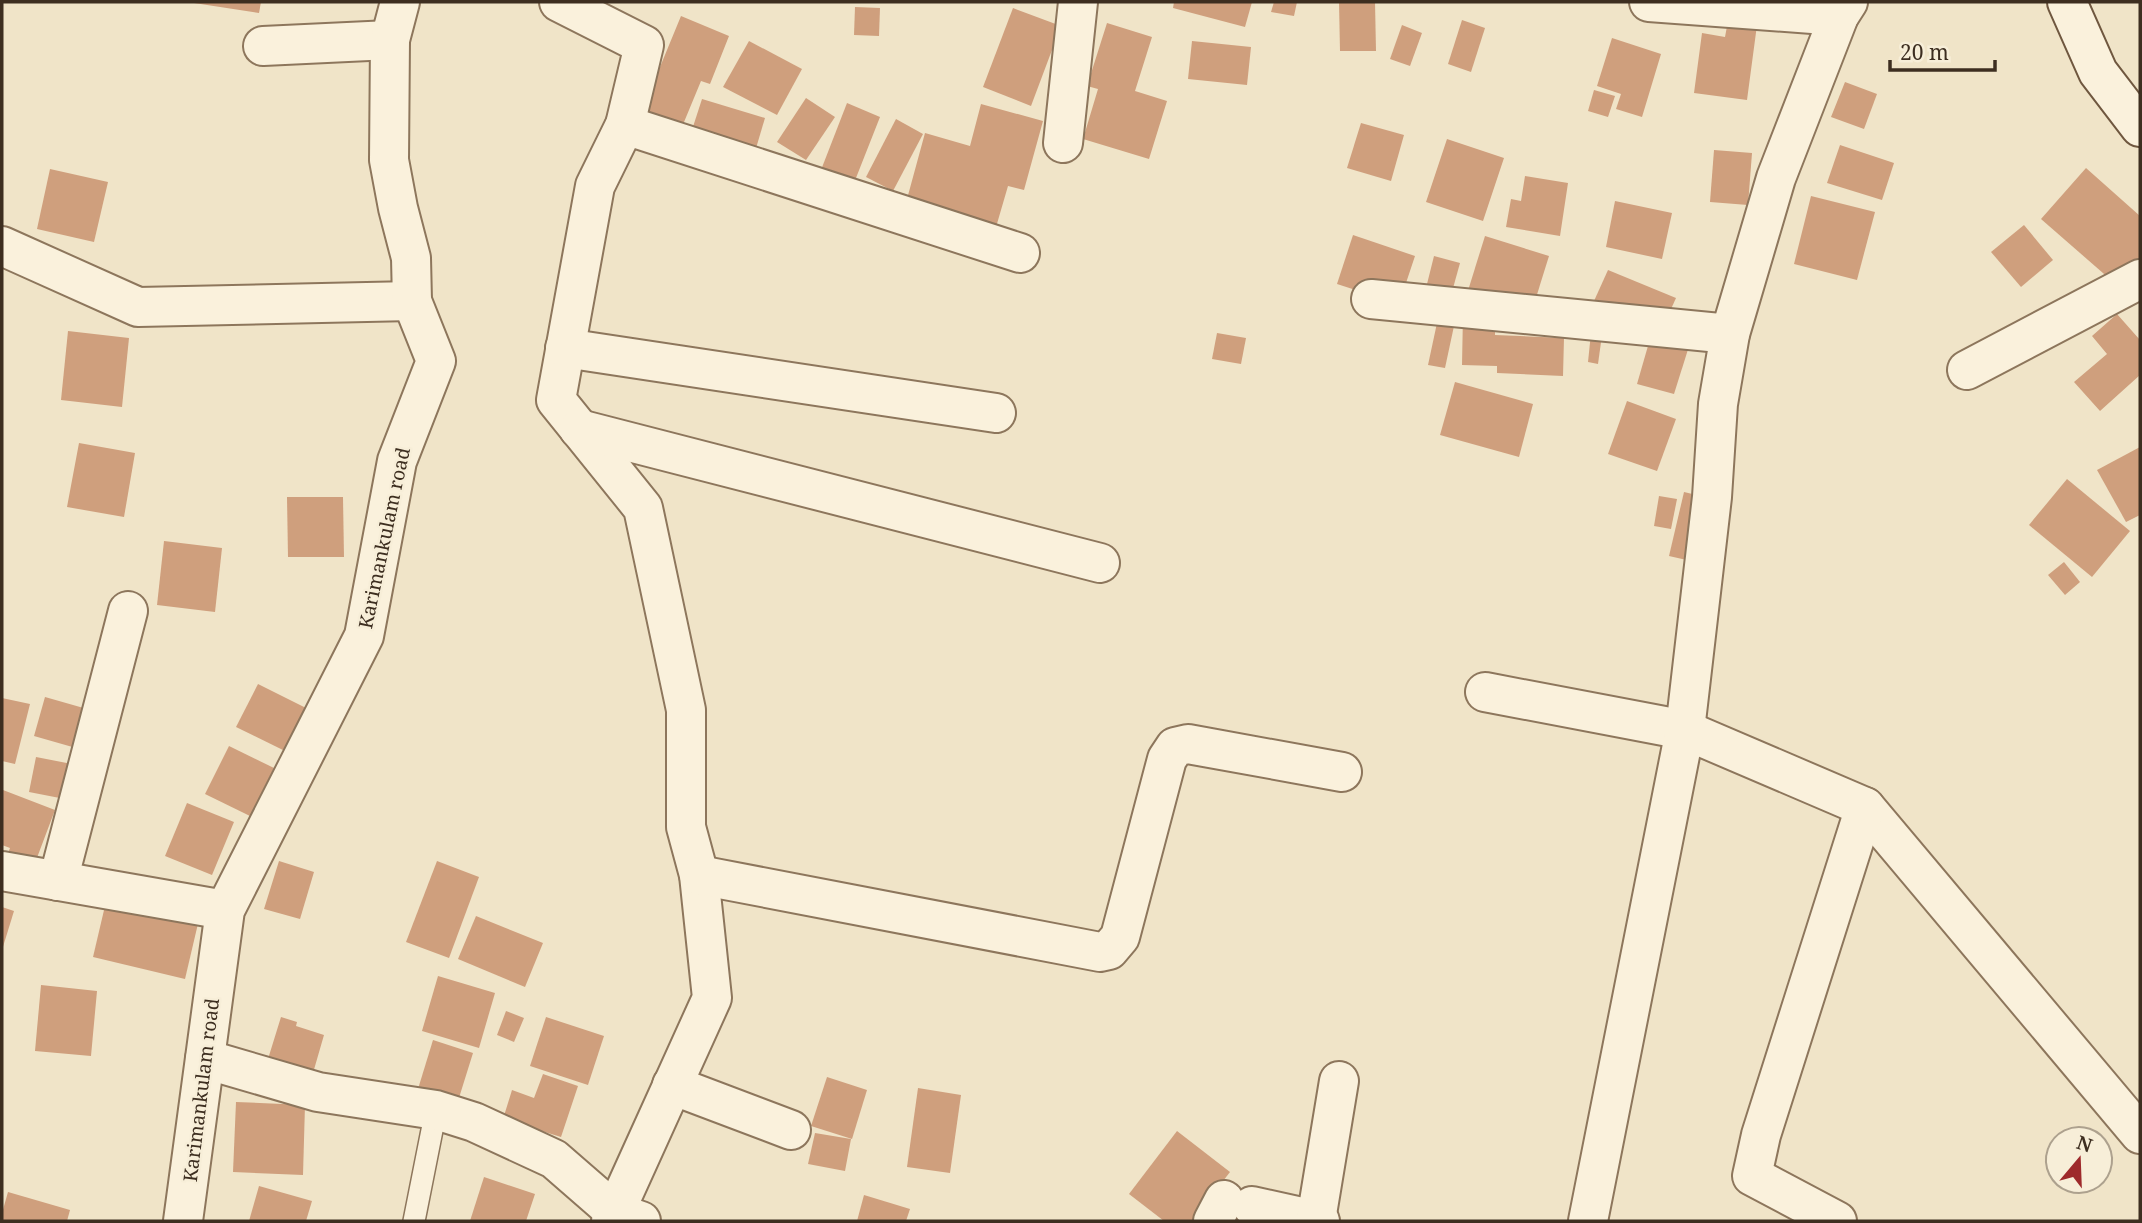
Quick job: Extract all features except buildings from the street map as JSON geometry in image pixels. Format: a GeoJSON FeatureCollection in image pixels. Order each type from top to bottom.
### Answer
{"type":"FeatureCollection","features":[{"type":"Feature","properties":{"kind":"street","name":"Karimankulam road"},"geometry":{"type":"LineString","coordinates":[[183,1221],[225,910],[364,636],[397,461],[436,361],[412,301],[411,258],[389,160],[390,40],[400,2]]}},
{"type":"Feature","properties":{"kind":"street"},"geometry":{"type":"LineString","coordinates":[[205,1059],[318,1092],[436,1110],[474,1122],[554,1159],[623,1218],[672,1085],[712,998],[699,875],[686,827],[686,710],[643,508],[556,400],[595,186],[625,125],[644,45],[559,2]]}},
{"type":"Feature","properties":{"kind":"street"},"geometry":{"type":"LineString","coordinates":[[1063,144],[1077,2],[1070,2]]}},
{"type":"Feature","properties":{"kind":"street"},"geometry":{"type":"LineString","coordinates":[[1588,1221],[1685,730],[1712,498],[1718,404],[1730,334],[1776,178],[1843,9],[1649,2]]}},
{"type":"Feature","properties":{"kind":"street"},"geometry":{"type":"LineString","coordinates":[[2067,2],[2098,72],[2140,127]]}},
{"type":"Feature","properties":{"kind":"street"},"geometry":{"type":"LineString","coordinates":[[263,46],[390,40]]}},
{"type":"Feature","properties":{"kind":"street"},"geometry":{"type":"LineString","coordinates":[[625,125],[1020,253]]}},
{"type":"Feature","properties":{"kind":"street"},"geometry":{"type":"LineString","coordinates":[[2,246],[138,307],[412,301]]}},
{"type":"Feature","properties":{"kind":"street"},"geometry":{"type":"LineString","coordinates":[[1967,370],[2140,279]]}},
{"type":"Feature","properties":{"kind":"street"},"geometry":{"type":"LineString","coordinates":[[1371,299],[1730,334]]}},
{"type":"Feature","properties":{"kind":"street"},"geometry":{"type":"LineString","coordinates":[[565,348],[996,413]]}},
{"type":"Feature","properties":{"kind":"street"},"geometry":{"type":"LineString","coordinates":[[579,429],[1100,563]]}},
{"type":"Feature","properties":{"kind":"street"},"geometry":{"type":"LineString","coordinates":[[58,881],[128,611]]}},
{"type":"Feature","properties":{"kind":"street"},"geometry":{"type":"LineString","coordinates":[[1485,692],[1685,730],[1865,807],[2140,1134]]}},
{"type":"Feature","properties":{"kind":"street"},"geometry":{"type":"LineString","coordinates":[[699,875],[1100,952],[1109,950],[1120,937],[1167,759],[1175,747],[1188,744],[1342,772]]}},
{"type":"Feature","properties":{"kind":"street"},"geometry":{"type":"LineString","coordinates":[[1838,1221],[1752,1176],[1761,1135],[1865,807]]}},
{"type":"Feature","properties":{"kind":"street"},"geometry":{"type":"LineString","coordinates":[[2,871],[225,910]]}},
{"type":"Feature","properties":{"kind":"street"},"geometry":{"type":"LineString","coordinates":[[1230,1209],[1318,1221],[1339,1082]]}},
{"type":"Feature","properties":{"kind":"street"},"geometry":{"type":"LineString","coordinates":[[672,1085],[791,1130]]}},
{"type":"Feature","properties":{"kind":"lane"},"geometry":{"type":"LineString","coordinates":[[414,1221],[436,1110]]}}]}
